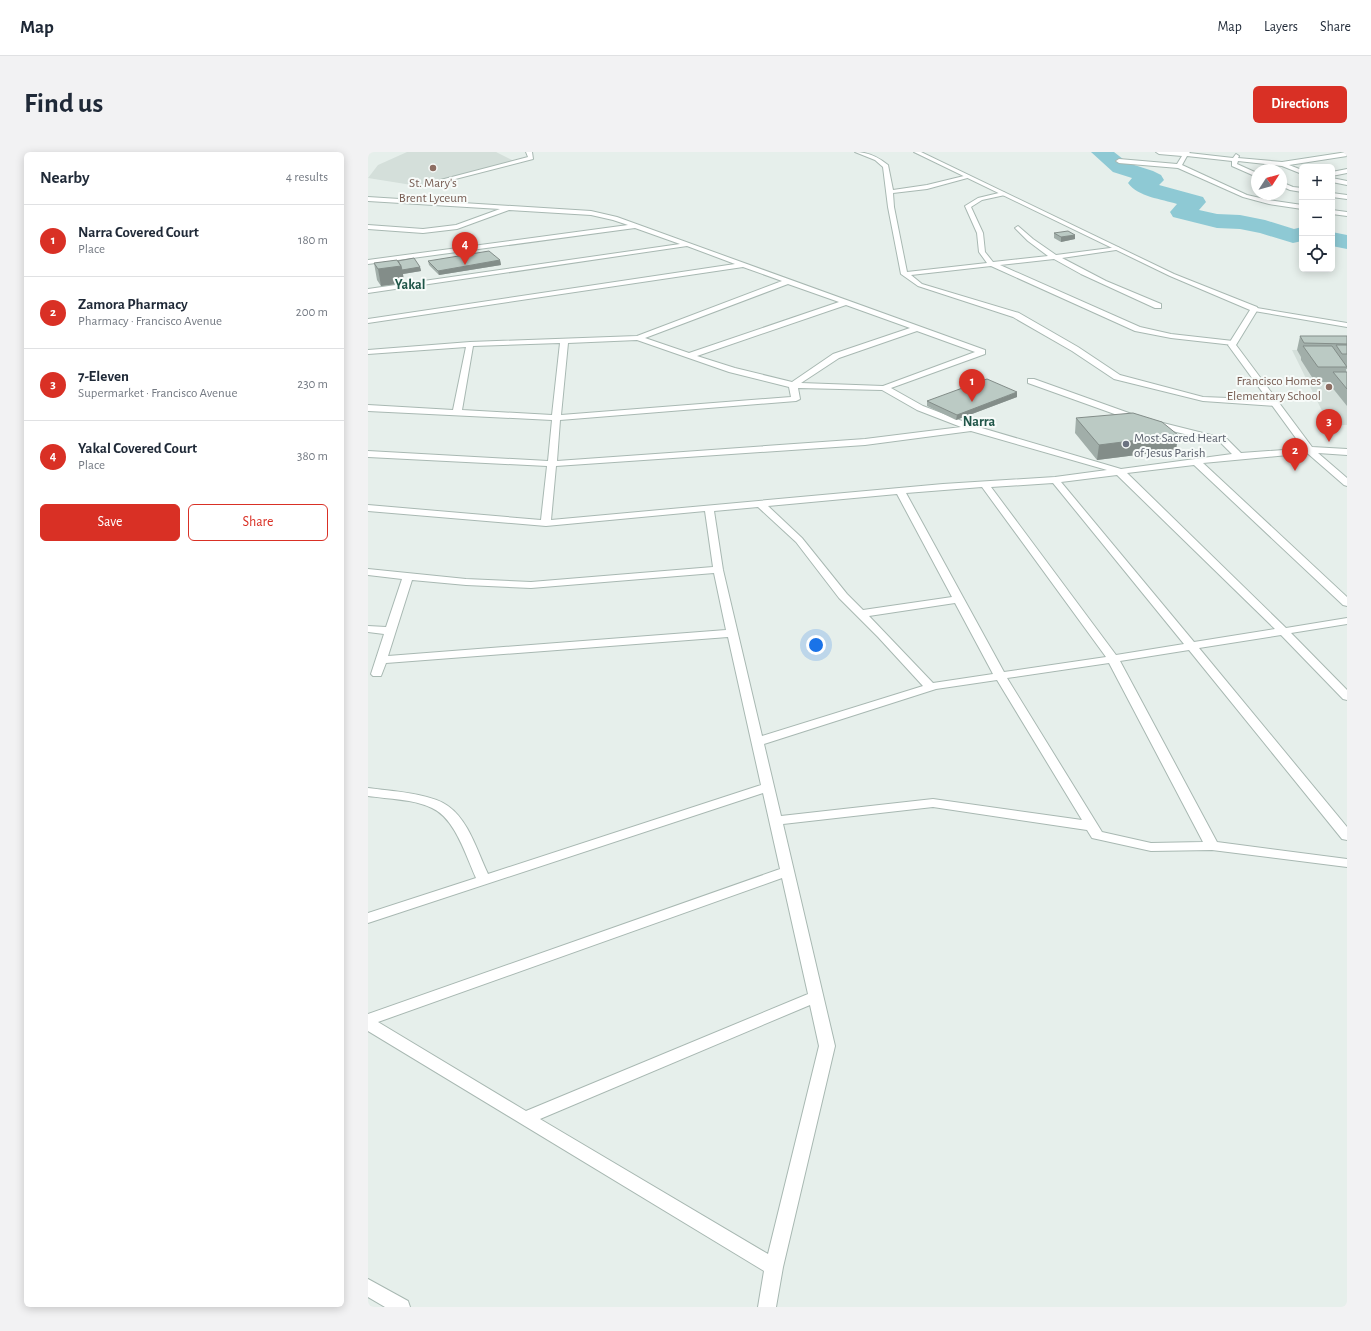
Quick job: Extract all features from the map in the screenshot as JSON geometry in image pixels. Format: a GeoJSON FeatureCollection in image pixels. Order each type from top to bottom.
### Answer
{"type":"FeatureCollection","features":[{"type":"Feature","properties":{"kind":"street"},"geometry":{"type":"LineString","coordinates":[[432,183],[531,158],[528,152]]}},
{"type":"Feature","properties":{"kind":"street"},"geometry":{"type":"LineString","coordinates":[[858,152],[877,159],[886,166],[891,207],[904,274],[920,285],[1016,315],[1075,349],[1117,378],[1203,399],[1276,403]]}},
{"type":"Feature","properties":{"kind":"street"},"geometry":{"type":"LineString","coordinates":[[917,152],[968,178],[1172,275],[1254,309],[1347,324]]}},
{"type":"Feature","properties":{"kind":"street"},"geometry":{"type":"LineString","coordinates":[[1159,152],[1186,153],[1282,164],[1347,154]]}},
{"type":"Feature","properties":{"kind":"street"},"geometry":{"type":"LineString","coordinates":[[1238,152],[1234,165],[1251,172]]}},
{"type":"Feature","properties":{"kind":"street"},"geometry":{"type":"LineString","coordinates":[[1179,166],[1186,153]]}},
{"type":"Feature","properties":{"kind":"street"},"geometry":{"type":"LineString","coordinates":[[1282,164],[1285,158]]}},
{"type":"Feature","properties":{"kind":"street"},"geometry":{"type":"LineString","coordinates":[[1119,161],[1179,166],[1245,196],[1269,202],[1299,207]]}},
{"type":"Feature","properties":{"kind":"street"},"geometry":{"type":"LineString","coordinates":[[1287,166],[1299,171]]}},
{"type":"Feature","properties":{"kind":"street"},"geometry":{"type":"LineString","coordinates":[[1335,174],[1347,172]]}},
{"type":"Feature","properties":{"kind":"street"},"geometry":{"type":"LineString","coordinates":[[890,192],[927,187],[968,178]]}},
{"type":"Feature","properties":{"kind":"street"},"geometry":{"type":"LineString","coordinates":[[1335,181],[1347,183]]}},
{"type":"Feature","properties":{"kind":"street"},"geometry":{"type":"LineString","coordinates":[[1287,186],[1299,189]]}},
{"type":"Feature","properties":{"kind":"street"},"geometry":{"type":"LineString","coordinates":[[1003,194],[980,199],[968,206],[980,234],[982,252],[991,264],[1138,329],[1171,336],[1233,343]]}},
{"type":"Feature","properties":{"kind":"street"},"geometry":{"type":"LineString","coordinates":[[1335,195],[1347,197]]}},
{"type":"Feature","properties":{"kind":"street"},"geometry":{"type":"LineString","coordinates":[[368,199],[591,213],[615,218],[746,264],[982,352],[884,388],[793,385],[732,370],[692,355],[638,338],[470,344],[368,352]]}},
{"type":"Feature","properties":{"kind":"street"},"geometry":{"type":"LineString","coordinates":[[368,227],[423,231],[457,227],[511,208]]}},
{"type":"Feature","properties":{"kind":"street"},"geometry":{"type":"LineString","coordinates":[[1335,212],[1347,214]]}},
{"type":"Feature","properties":{"kind":"street"},"geometry":{"type":"LineString","coordinates":[[368,262],[637,226]]}},
{"type":"Feature","properties":{"kind":"street"},"geometry":{"type":"LineString","coordinates":[[1018,228],[1055,257],[1158,306]]}},
{"type":"Feature","properties":{"kind":"street"},"geometry":{"type":"LineString","coordinates":[[368,291],[688,244]]}},
{"type":"Feature","properties":{"kind":"street"},"geometry":{"type":"LineString","coordinates":[[904,274],[1055,257],[1116,248]]}},
{"type":"Feature","properties":{"kind":"street"},"geometry":{"type":"LineString","coordinates":[[368,321],[746,264]]}},
{"type":"Feature","properties":{"kind":"street"},"geometry":{"type":"LineString","coordinates":[[638,338],[789,281]]}},
{"type":"Feature","properties":{"kind":"street"},"geometry":{"type":"LineString","coordinates":[[692,355],[847,302]]}},
{"type":"Feature","properties":{"kind":"street"},"geometry":{"type":"LineString","coordinates":[[1254,309],[1232,345],[1309,450],[1347,483]]}},
{"type":"Feature","properties":{"kind":"street"},"geometry":{"type":"LineString","coordinates":[[793,385],[836,356],[918,328]]}},
{"type":"Feature","properties":{"kind":"street"},"geometry":{"type":"LineString","coordinates":[[546,523],[564,340]]}},
{"type":"Feature","properties":{"kind":"street"},"geometry":{"type":"LineString","coordinates":[[457,413],[470,344]]}},
{"type":"Feature","properties":{"kind":"street"},"geometry":{"type":"LineString","coordinates":[[1031,381],[1129,416],[1188,433],[1224,441],[1239,456]]}},
{"type":"Feature","properties":{"kind":"street"},"geometry":{"type":"LineString","coordinates":[[368,408],[556,418],[796,399],[793,385]]}},
{"type":"Feature","properties":{"kind":"street"},"geometry":{"type":"LineString","coordinates":[[884,388],[920,408],[972,428],[1119,470],[1283,631],[1347,697]]}},
{"type":"Feature","properties":{"kind":"street"},"geometry":{"type":"LineString","coordinates":[[368,454],[551,464],[865,442],[972,428]]}},
{"type":"Feature","properties":{"kind":"street"},"geometry":{"type":"LineString","coordinates":[[368,508],[546,523],[900,491],[1055,480],[1119,470],[1239,456],[1309,450],[1347,452]]}},
{"type":"Feature","properties":{"kind":"street"},"geometry":{"type":"LineString","coordinates":[[1196,462],[1347,603]]}},
{"type":"Feature","properties":{"kind":"street"},"geometry":{"type":"LineString","coordinates":[[1055,480],[1347,836]]}},
{"type":"Feature","properties":{"kind":"street"},"geometry":{"type":"LineString","coordinates":[[984,484],[1113,659],[1212,846]]}},
{"type":"Feature","properties":{"kind":"street"},"geometry":{"type":"LineString","coordinates":[[900,491],[1000,676],[1097,835],[1150,847],[1212,846],[1347,863]]}},
{"type":"Feature","properties":{"kind":"street"},"geometry":{"type":"LineString","coordinates":[[761,504],[799,540],[843,596],[882,635],[930,687]]}},
{"type":"Feature","properties":{"kind":"street"},"geometry":{"type":"LineString","coordinates":[[709,508],[718,570],[827,1046],[774,1267],[767,1307]]}},
{"type":"Feature","properties":{"kind":"street"},"geometry":{"type":"LineString","coordinates":[[368,572],[466,582],[531,585],[718,570]]}},
{"type":"Feature","properties":{"kind":"street"},"geometry":{"type":"LineString","coordinates":[[377,674],[408,576]]}},
{"type":"Feature","properties":{"kind":"street"},"geometry":{"type":"LineString","coordinates":[[861,614],[959,599]]}},
{"type":"Feature","properties":{"kind":"street"},"geometry":{"type":"LineString","coordinates":[[757,742],[930,687],[1347,621]]}},
{"type":"Feature","properties":{"kind":"street"},"geometry":{"type":"LineString","coordinates":[[368,629],[390,631]]}},
{"type":"Feature","properties":{"kind":"street"},"geometry":{"type":"LineString","coordinates":[[382,660],[732,633]]}},
{"type":"Feature","properties":{"kind":"street"},"geometry":{"type":"LineString","coordinates":[[368,918],[768,787]]}},
{"type":"Feature","properties":{"kind":"street"},"geometry":{"type":"LineString","coordinates":[[368,792],[423,801],[442,807],[456,821],[484,880]]}},
{"type":"Feature","properties":{"kind":"street"},"geometry":{"type":"LineString","coordinates":[[775,821],[933,803],[1091,826]]}},
{"type":"Feature","properties":{"kind":"street"},"geometry":{"type":"LineString","coordinates":[[368,1020],[787,871]]}},
{"type":"Feature","properties":{"kind":"street"},"geometry":{"type":"LineString","coordinates":[[525,1118],[815,997]]}},
{"type":"Feature","properties":{"kind":"street"},"geometry":{"type":"LineString","coordinates":[[368,1024],[774,1267]]}},
{"type":"Feature","properties":{"kind":"street"},"geometry":{"type":"LineString","coordinates":[[368,1287],[401,1307]]}},
{"type":"Feature","properties":{"kind":"shaded area","name":"St. Mary's Brent Lyceum"},"geometry":{"type":"Polygon","coordinates":[[[407,152],[496,152],[514,161],[418,186],[368,178],[378,165],[407,152]]]}},
{"type":"Feature","properties":{"kind":"shaded area","name":"Francisco Homes Elementary School"},"geometry":{"type":"Polygon","coordinates":[[[1347,349],[1347,425],[1329,425],[1292,350],[1347,349]]]}},
{"type":"Feature","properties":{"kind":"building"},"geometry":{"type":"Polygon","coordinates":[[[1068,231],[1075,235],[1061,237],[1054,233],[1068,231]]]}},
{"type":"Feature","properties":{"kind":"building"},"geometry":{"type":"Polygon","coordinates":[[[489,251],[500,260],[438,271],[428,261],[489,251]]]}},
{"type":"Feature","properties":{"kind":"building"},"geometry":{"type":"Polygon","coordinates":[[[414,258],[420,267],[402,270],[398,261],[414,258]]]}},
{"type":"Feature","properties":{"kind":"building"},"geometry":{"type":"Polygon","coordinates":[[[397,260],[401,266],[378,269],[374,263],[397,260]]]}},
{"type":"Feature","properties":{"kind":"building"},"geometry":{"type":"Polygon","coordinates":[[[1300,336],[1347,336],[1347,344],[1304,343],[1300,336]]]}},
{"type":"Feature","properties":{"kind":"building"},"geometry":{"type":"Polygon","coordinates":[[[1336,345],[1347,345],[1347,354],[1342,354],[1336,345]]]}},
{"type":"Feature","properties":{"kind":"building"},"geometry":{"type":"Polygon","coordinates":[[[1303,346],[1332,346],[1347,367],[1318,367],[1303,346]]]}},
{"type":"Feature","properties":{"kind":"building"},"geometry":{"type":"Polygon","coordinates":[[[1333,372],[1347,372],[1347,389],[1333,372]]]}},
{"type":"Feature","properties":{"kind":"building"},"geometry":{"type":"Polygon","coordinates":[[[987,379],[1017,392],[957,415],[927,401],[987,379]]]}},
{"type":"Feature","properties":{"kind":"building"},"geometry":{"type":"Polygon","coordinates":[[[1133,413],[1162,422],[1178,435],[1099,445],[1076,418],[1133,413]]]}},
{"type":"Feature","properties":{"kind":"waterway"},"geometry":{"type":"LineString","coordinates":[[1101,152],[1121,168],[1153,180],[1139,183],[1149,189],[1195,202],[1181,212],[1217,221],[1240,222],[1265,227],[1293,236],[1299,235]]}},
{"type":"Feature","properties":{"kind":"waterway"},"geometry":{"type":"LineString","coordinates":[[1335,240],[1347,242]]}},
{"type":"Feature","properties":{"kind":"place","name":"St. Mary's Brent Lyceum"},"geometry":{"type":"Point","coordinates":[433,168]}},
{"type":"Feature","properties":{"kind":"place","name":"Yakal Covered Court"},"geometry":{"type":"Point","coordinates":[465,265]}},
{"type":"Feature","properties":{"kind":"place","name":"Francisco Homes Elementary School"},"geometry":{"type":"Point","coordinates":[1329,387]}},
{"type":"Feature","properties":{"kind":"place","name":"Narra Covered Court"},"geometry":{"type":"Point","coordinates":[972,402]}},
{"type":"Feature","properties":{"kind":"place","name":"7-Eleven"},"geometry":{"type":"Point","coordinates":[1329,442]}},
{"type":"Feature","properties":{"kind":"place","name":"Most Sacred Heart of Jesus Parish"},"geometry":{"type":"Point","coordinates":[1126,444]}},
{"type":"Feature","properties":{"kind":"place","name":"Zamora Pharmacy"},"geometry":{"type":"Point","coordinates":[1295,471]}},
{"type":"Feature","properties":{"kind":"district","name":"Yakal"},"geometry":{"type":"Point","coordinates":[410,284]}},
{"type":"Feature","properties":{"kind":"district","name":"Narra"},"geometry":{"type":"Point","coordinates":[979,421]}}]}
